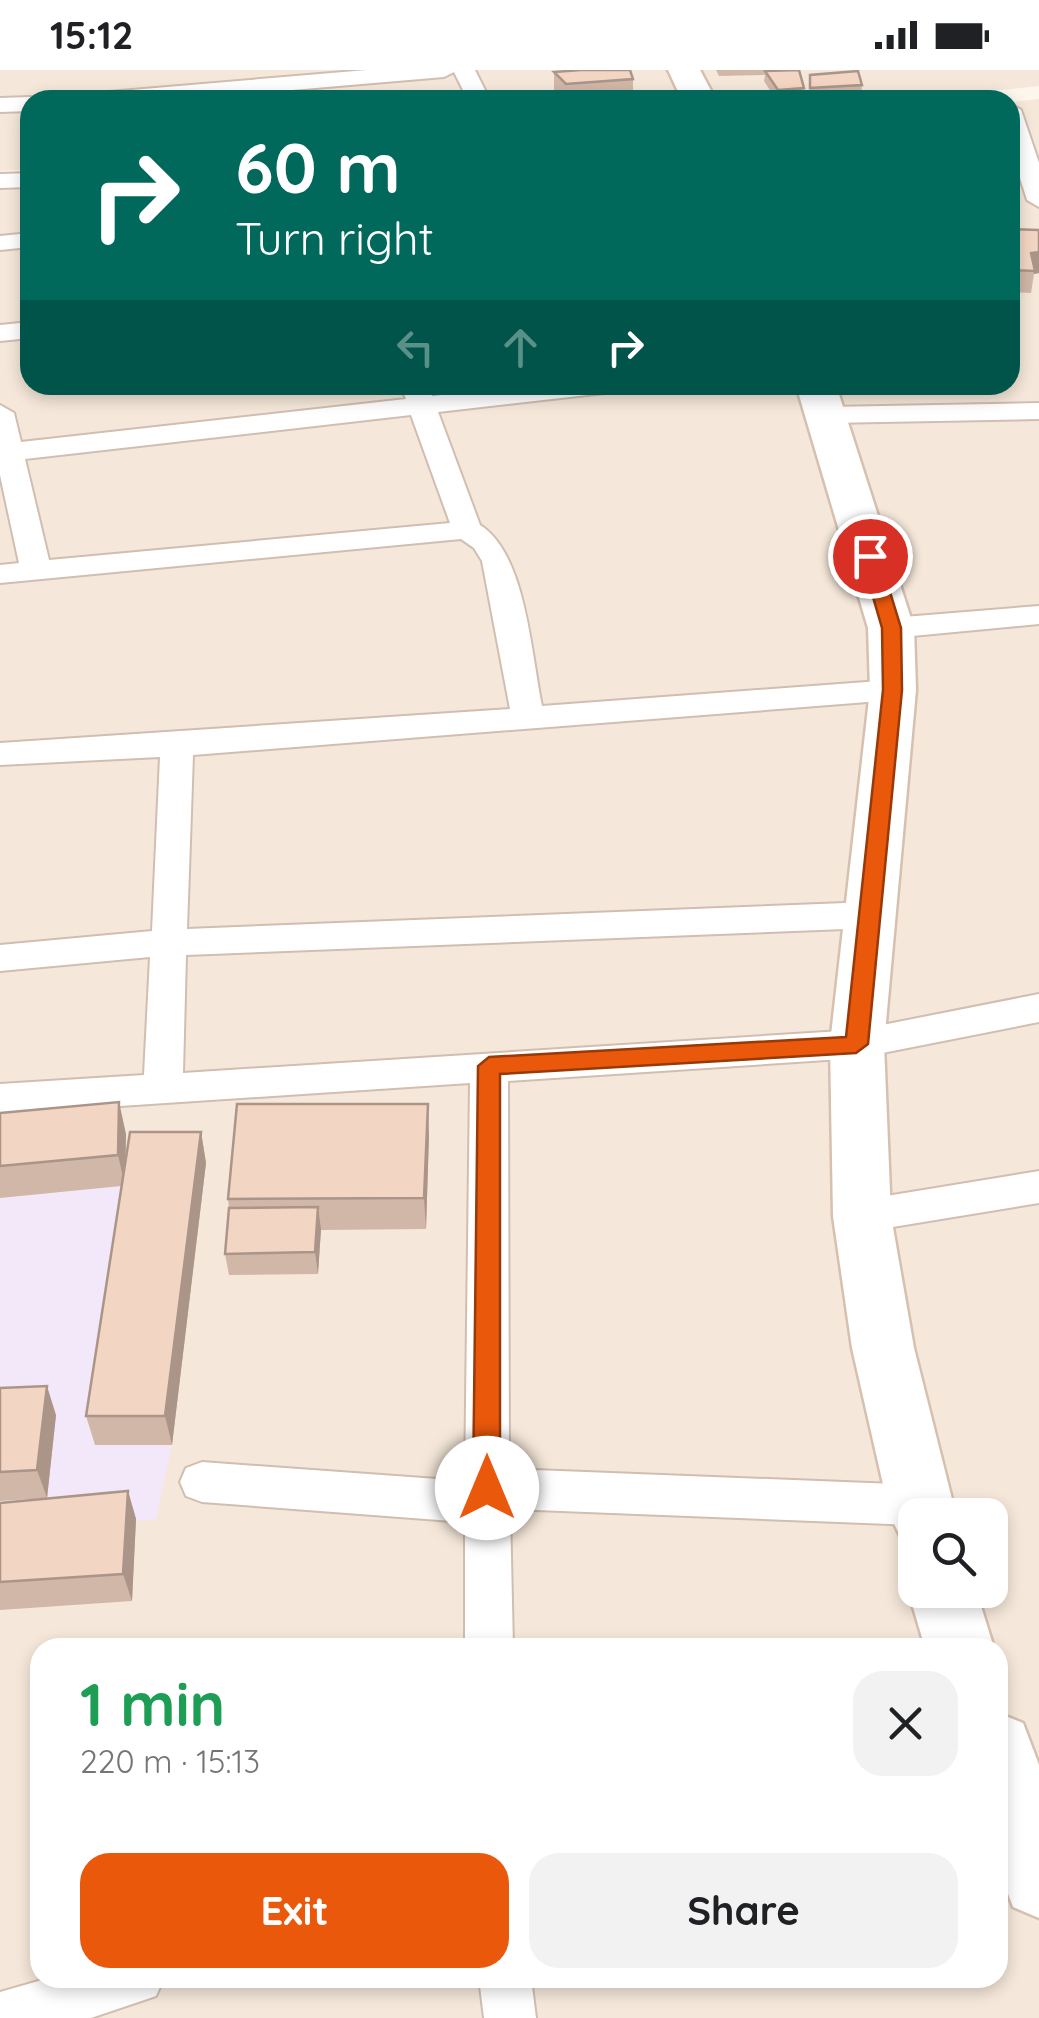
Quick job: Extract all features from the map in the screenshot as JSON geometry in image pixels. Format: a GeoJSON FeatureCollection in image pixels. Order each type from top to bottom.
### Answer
{"type":"FeatureCollection","features":[{"type":"Feature","properties":{"kind":"street"},"geometry":{"type":"LineString","coordinates":[[170,90],[243,80],[444,70]]}},
{"type":"Feature","properties":{"kind":"street"},"geometry":{"type":"LineString","coordinates":[[1020,143],[1039,203]]}},
{"type":"Feature","properties":{"kind":"street"},"geometry":{"type":"LineString","coordinates":[[11,452],[417,395],[467,530],[486,542],[497,560],[528,717]]}},
{"type":"Feature","properties":{"kind":"street"},"geometry":{"type":"LineString","coordinates":[[918,1498],[883,1348],[862,1216],[856,1044],[893,690],[891,628],[822,400],[1039,412]]}},
{"type":"Feature","properties":{"kind":"street"},"geometry":{"type":"LineString","coordinates":[[0,413],[36,570]]}},
{"type":"Feature","properties":{"kind":"street"},"geometry":{"type":"LineString","coordinates":[[0,574],[467,530]]}},
{"type":"Feature","properties":{"kind":"street"},"geometry":{"type":"LineString","coordinates":[[891,628],[1039,615]]}},
{"type":"Feature","properties":{"kind":"street"},"geometry":{"type":"LineString","coordinates":[[0,754],[177,745],[893,690]]}},
{"type":"Feature","properties":{"kind":"street"},"geometry":{"type":"LineString","coordinates":[[163,1087],[177,745]]}},
{"type":"Feature","properties":{"kind":"street"},"geometry":{"type":"LineString","coordinates":[[0,958],[166,943],[872,916]]}},
{"type":"Feature","properties":{"kind":"street"},"geometry":{"type":"LineString","coordinates":[[0,1099],[856,1044],[1039,1008]]}},
{"type":"Feature","properties":{"kind":"street"},"geometry":{"type":"LineString","coordinates":[[489,1066],[489,1638]]}},
{"type":"Feature","properties":{"kind":"street"},"geometry":{"type":"LineString","coordinates":[[862,1216],[1039,1187]]}},
{"type":"Feature","properties":{"kind":"street"},"geometry":{"type":"LineString","coordinates":[[202,1482],[898,1509]]}},
{"type":"Feature","properties":{"kind":"street"},"geometry":{"type":"LineString","coordinates":[[948,1608],[957,1638]]}},
{"type":"Feature","properties":{"kind":"street"},"geometry":{"type":"LineString","coordinates":[[1009,1766],[1039,1881]]}},
{"type":"Feature","properties":{"kind":"street"},"geometry":{"type":"LineString","coordinates":[[29,2014],[108,1988]]}},
{"type":"Feature","properties":{"kind":"street"},"geometry":{"type":"LineString","coordinates":[[506,1988],[510,2018]]}},
{"type":"Feature","properties":{"kind":"shaded area"},"geometry":{"type":"Polygon","coordinates":[[[0,70],[1039,70],[1039,86],[1000,90],[20,90],[20,170],[0,171],[0,70]]]}},
{"type":"Feature","properties":{"kind":"shaded area"},"geometry":{"type":"Polygon","coordinates":[[[1039,99],[1039,2018],[0,2018],[0,179],[20,178],[20,395],[1020,395],[1020,101],[1039,99]]]}},
{"type":"Feature","properties":{"kind":"shaded area"},"geometry":{"type":"Polygon","coordinates":[[[133,1185],[95,1444],[172,1445],[156,1519],[0,1532],[0,1198],[133,1185]]]}},
{"type":"Feature","properties":{"kind":"building"},"geometry":{"type":"Polygon","coordinates":[[[630,70],[633,79],[566,84],[554,72],[630,70]]]}},
{"type":"Feature","properties":{"kind":"building"},"geometry":{"type":"Polygon","coordinates":[[[799,70],[804,88],[778,90],[765,71],[799,70]]]}},
{"type":"Feature","properties":{"kind":"building"},"geometry":{"type":"Polygon","coordinates":[[[858,71],[862,85],[810,88],[810,75],[858,71]]]}},
{"type":"Feature","properties":{"kind":"building"},"geometry":{"type":"Polygon","coordinates":[[[1020,229],[1039,230],[1039,252],[1031,253],[1035,271],[1020,270],[1020,229]]]}},
{"type":"Feature","properties":{"kind":"building"},"geometry":{"type":"Polygon","coordinates":[[[119,1102],[118,1155],[0,1166],[0,1113],[119,1102]]]}},
{"type":"Feature","properties":{"kind":"building"},"geometry":{"type":"Polygon","coordinates":[[[237,1104],[428,1104],[424,1198],[228,1199],[237,1104]]]}},
{"type":"Feature","properties":{"kind":"building"},"geometry":{"type":"Polygon","coordinates":[[[130,1132],[201,1132],[165,1416],[86,1416],[130,1132]]]}},
{"type":"Feature","properties":{"kind":"building"},"geometry":{"type":"Polygon","coordinates":[[[318,1207],[315,1252],[225,1254],[229,1208],[318,1207]]]}},
{"type":"Feature","properties":{"kind":"building"},"geometry":{"type":"Polygon","coordinates":[[[47,1386],[37,1470],[0,1472],[0,1388],[47,1386]]]}},
{"type":"Feature","properties":{"kind":"building"},"geometry":{"type":"Polygon","coordinates":[[[128,1491],[123,1574],[0,1582],[0,1503],[128,1491]]]}},
{"type":"Feature","properties":{"kind":"route"},"geometry":{"type":"LineString","coordinates":[[487,1488],[489,1066],[856,1044],[893,690],[891,628],[870,556]]}}]}
